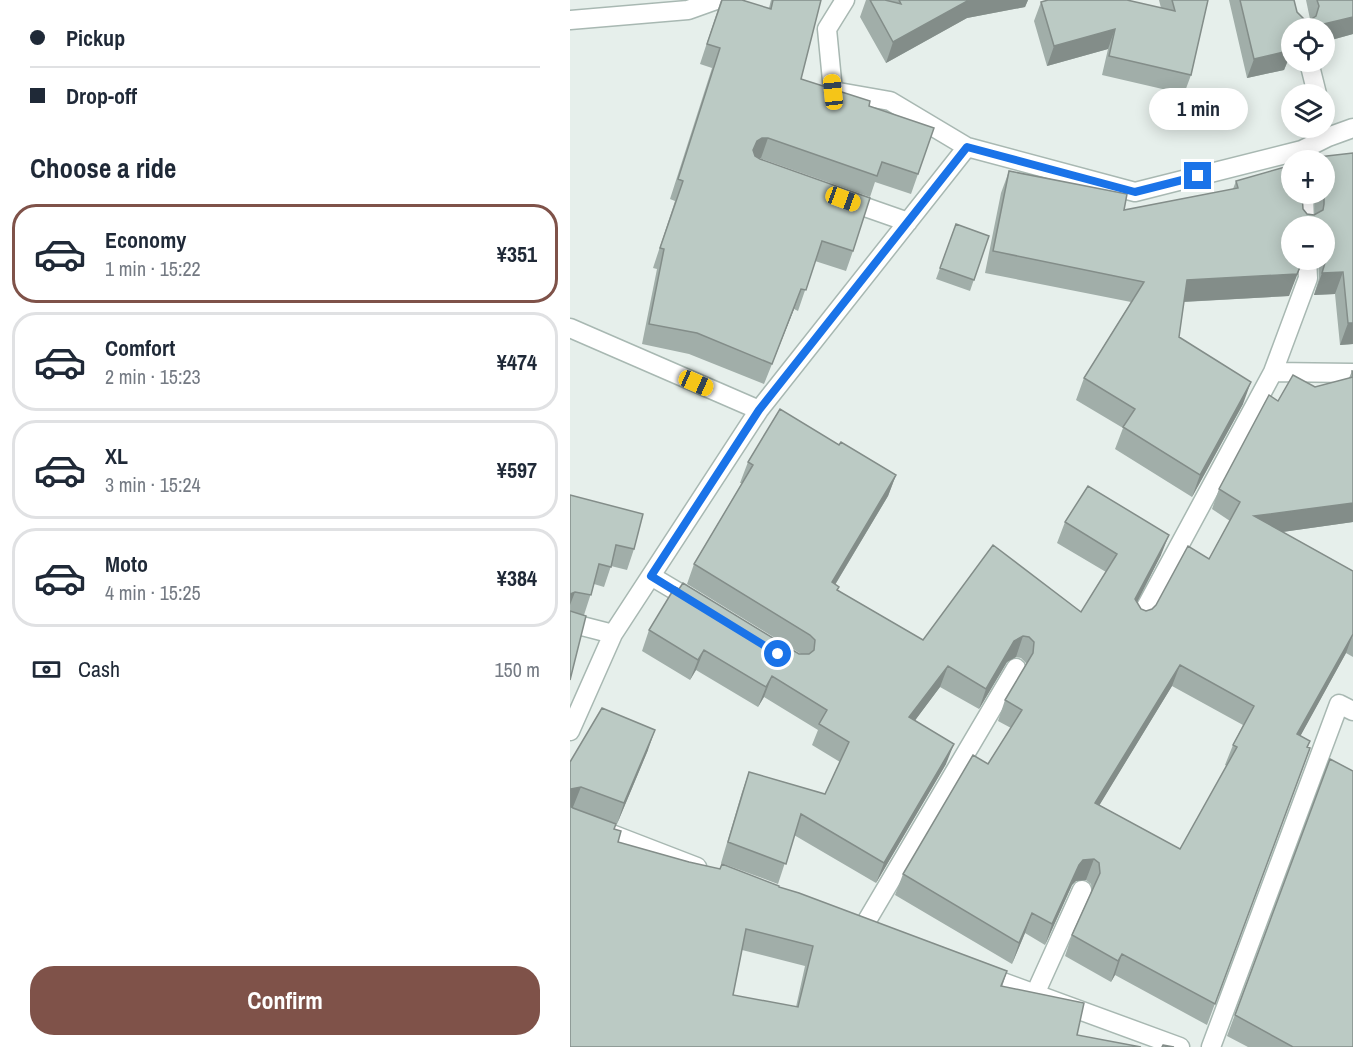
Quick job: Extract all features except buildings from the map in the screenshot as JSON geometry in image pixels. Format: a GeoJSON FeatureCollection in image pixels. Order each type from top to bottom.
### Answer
{"type":"FeatureCollection","features":[{"type":"Feature","properties":{"kind":"street"},"geometry":{"type":"LineString","coordinates":[[570,20],[688,10],[716,0]]}},
{"type":"Feature","properties":{"kind":"street"},"geometry":{"type":"LineString","coordinates":[[845,0],[827,29],[833,92],[890,101],[967,147],[1135,192],[1281,160]]}},
{"type":"Feature","properties":{"kind":"street"},"geometry":{"type":"LineString","coordinates":[[1335,129],[1353,128]]}},
{"type":"Feature","properties":{"kind":"street"},"geometry":{"type":"LineString","coordinates":[[1307,150],[1318,138]]}},
{"type":"Feature","properties":{"kind":"street"},"geometry":{"type":"LineString","coordinates":[[570,731],[613,634],[759,410],[967,147]]}},
{"type":"Feature","properties":{"kind":"street"},"geometry":{"type":"LineString","coordinates":[[833,195],[908,222]]}},
{"type":"Feature","properties":{"kind":"street"},"geometry":{"type":"LineString","coordinates":[[1139,620],[1273,372],[1308,278],[1308,270]]}},
{"type":"Feature","properties":{"kind":"street"},"geometry":{"type":"LineString","coordinates":[[570,328],[759,410]]}},
{"type":"Feature","properties":{"kind":"street"},"geometry":{"type":"LineString","coordinates":[[1273,372],[1353,373]]}},
{"type":"Feature","properties":{"kind":"street"},"geometry":{"type":"LineString","coordinates":[[651,576],[709,611]]}},
{"type":"Feature","properties":{"kind":"street"},"geometry":{"type":"LineString","coordinates":[[570,623],[613,634]]}},
{"type":"Feature","properties":{"kind":"street"},"geometry":{"type":"LineString","coordinates":[[883,937],[856,927],[1016,668]]}},
{"type":"Feature","properties":{"kind":"street"},"geometry":{"type":"LineString","coordinates":[[1211,1047],[1339,704],[1353,711]]}},
{"type":"Feature","properties":{"kind":"street"},"geometry":{"type":"LineString","coordinates":[[570,818],[716,874]]}},
{"type":"Feature","properties":{"kind":"street"},"geometry":{"type":"LineString","coordinates":[[1035,994],[1082,890]]}},
{"type":"Feature","properties":{"kind":"street"},"geometry":{"type":"LineString","coordinates":[[970,970],[1180,1047]]}},
{"type":"Feature","properties":{"kind":"route"},"geometry":{"type":"LineString","coordinates":[[778,654],[651,576],[759,410],[967,147],[1135,192],[1198,176]]}}]}
